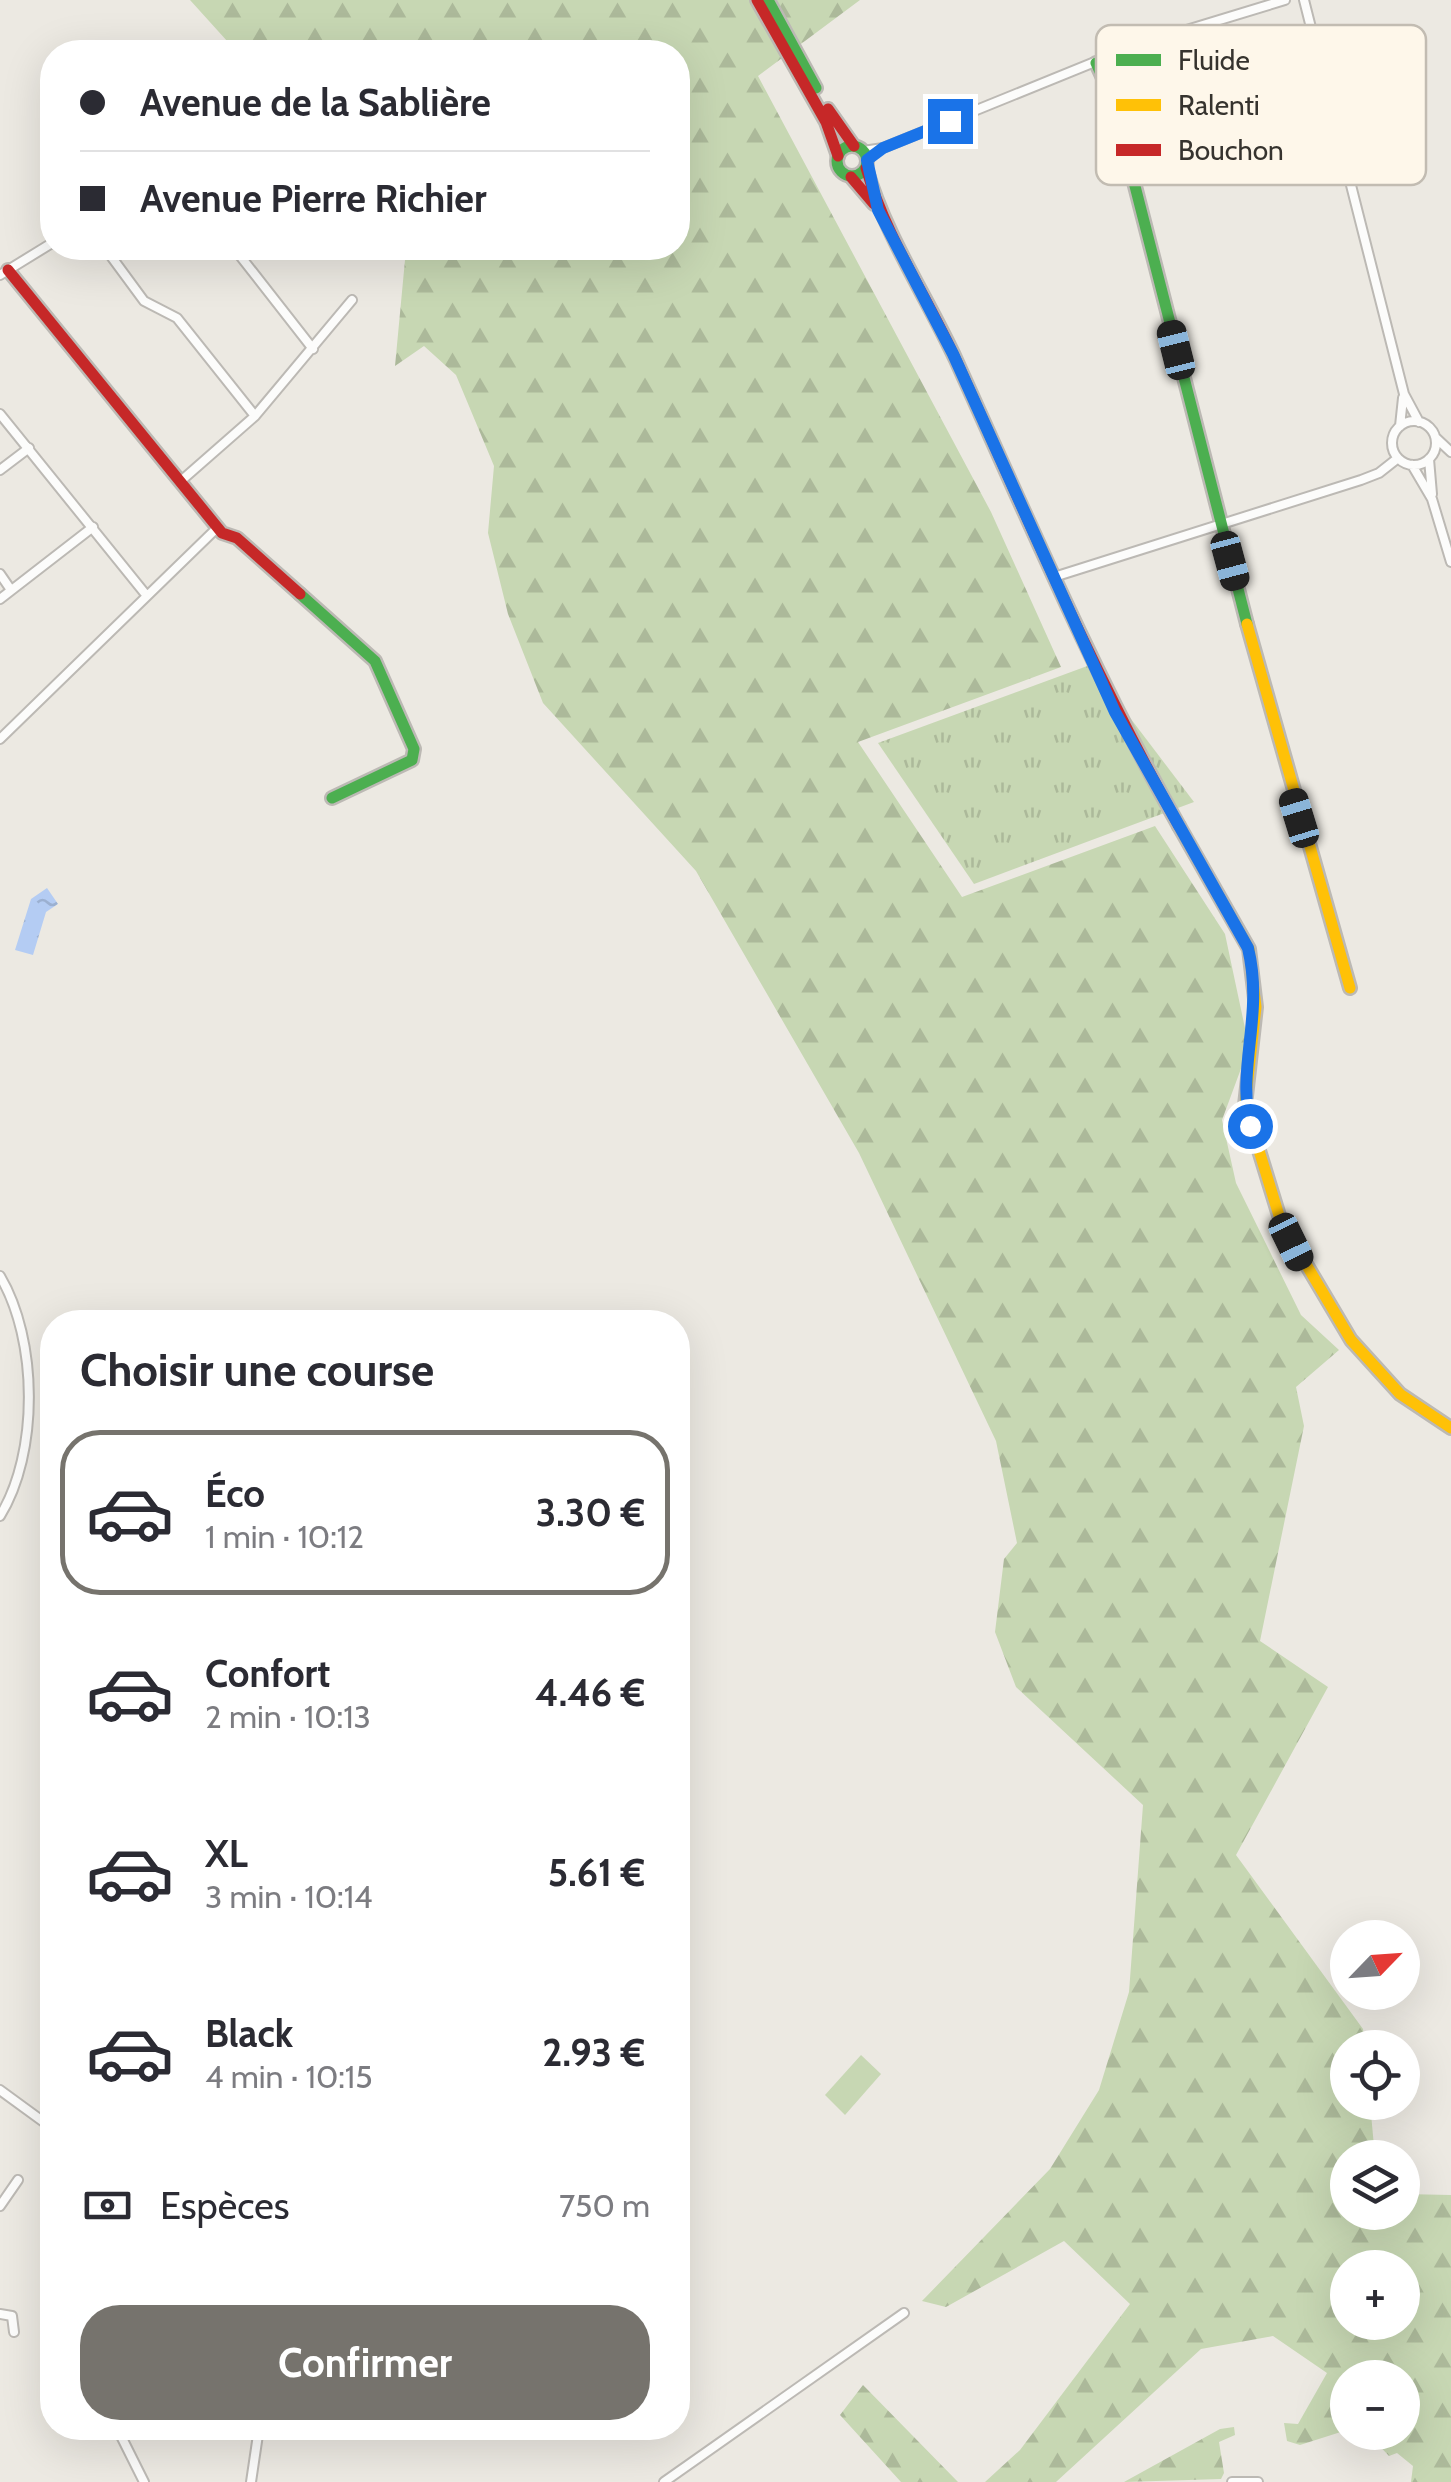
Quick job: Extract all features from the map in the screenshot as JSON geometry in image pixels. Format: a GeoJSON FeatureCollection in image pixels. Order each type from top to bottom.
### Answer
{"type":"FeatureCollection","features":[{"type":"Feature","properties":{"kind":"main road"},"geometry":{"type":"LineString","coordinates":[[757,0],[826,122],[839,170],[851,177],[878,210]]}},
{"type":"Feature","properties":{"kind":"main road"},"geometry":{"type":"LineString","coordinates":[[768,0],[832,118],[862,156],[878,210],[953,354],[1115,712],[1248,948],[1256,1007],[1246,1104],[1282,1222],[1350,1340],[1400,1394],[1451,1428]]}},
{"type":"Feature","properties":{"kind":"main road"},"geometry":{"type":"LineString","coordinates":[[838,156],[862,156]]}},
{"type":"Feature","properties":{"kind":"main road"},"geometry":{"type":"LineString","coordinates":[[851,177],[862,156]]}},
{"type":"Feature","properties":{"kind":"main road"},"geometry":{"type":"LineString","coordinates":[[1135,185],[1278,749],[1350,988]]}},
{"type":"Feature","properties":{"kind":"main road"},"geometry":{"type":"LineString","coordinates":[[4,273],[218,527],[237,538],[382,670],[414,749],[412,760],[332,798]]}},
{"type":"Feature","properties":{"kind":"street"},"geometry":{"type":"LineString","coordinates":[[1201,25],[1285,0]]}},
{"type":"Feature","properties":{"kind":"street"},"geometry":{"type":"LineString","coordinates":[[1304,0],[1310,25]]}},
{"type":"Feature","properties":{"kind":"street"},"geometry":{"type":"LineString","coordinates":[[862,156],[1096,62]]}},
{"type":"Feature","properties":{"kind":"street"},"geometry":{"type":"LineString","coordinates":[[1351,185],[1404,394],[1419,422],[1451,453]]}},
{"type":"Feature","properties":{"kind":"street"},"geometry":{"type":"LineString","coordinates":[[4,273],[40,250]]}},
{"type":"Feature","properties":{"kind":"street"},"geometry":{"type":"LineString","coordinates":[[114,260],[144,301],[176,318],[255,416]]}},
{"type":"Feature","properties":{"kind":"street"},"geometry":{"type":"LineString","coordinates":[[243,260],[313,349]]}},
{"type":"Feature","properties":{"kind":"street"},"geometry":{"type":"LineString","coordinates":[[182,480],[255,416],[352,300]]}},
{"type":"Feature","properties":{"kind":"street"},"geometry":{"type":"LineString","coordinates":[[1404,394],[1400,426],[1392,439],[1398,458],[1412,465],[1432,498],[1451,562]]}},
{"type":"Feature","properties":{"kind":"street"},"geometry":{"type":"LineString","coordinates":[[0,414],[147,596]]}},
{"type":"Feature","properties":{"kind":"street"},"geometry":{"type":"LineString","coordinates":[[1400,426],[1419,422]]}},
{"type":"Feature","properties":{"kind":"street"},"geometry":{"type":"LineString","coordinates":[[1432,498],[1431,456],[1435,436]]}},
{"type":"Feature","properties":{"kind":"street"},"geometry":{"type":"LineString","coordinates":[[0,470],[30,448]]}},
{"type":"Feature","properties":{"kind":"street"},"geometry":{"type":"LineString","coordinates":[[1412,465],[1431,456],[1451,453]]}},
{"type":"Feature","properties":{"kind":"street"},"geometry":{"type":"LineString","coordinates":[[1054,577],[1379,473],[1398,458]]}},
{"type":"Feature","properties":{"kind":"street"},"geometry":{"type":"LineString","coordinates":[[0,598],[93,527]]}},
{"type":"Feature","properties":{"kind":"street"},"geometry":{"type":"LineString","coordinates":[[0,739],[218,527]]}},
{"type":"Feature","properties":{"kind":"street"},"geometry":{"type":"LineString","coordinates":[[0,574],[11,590]]}},
{"type":"Feature","properties":{"kind":"street"},"geometry":{"type":"LineString","coordinates":[[0,1276],[18,1316],[30,1404],[17,1473],[0,1516]]}},
{"type":"Feature","properties":{"kind":"street"},"geometry":{"type":"LineString","coordinates":[[0,2090],[40,2119]]}},
{"type":"Feature","properties":{"kind":"street"},"geometry":{"type":"LineString","coordinates":[[0,2206],[18,2180]]}},
{"type":"Feature","properties":{"kind":"street"},"geometry":{"type":"LineString","coordinates":[[664,2482],[904,2313]]}},
{"type":"Feature","properties":{"kind":"street"},"geometry":{"type":"LineString","coordinates":[[0,2314],[12,2316],[14,2332]]}},
{"type":"Feature","properties":{"kind":"street"},"geometry":{"type":"LineString","coordinates":[[124,2440],[144,2482]]}},
{"type":"Feature","properties":{"kind":"street"},"geometry":{"type":"LineString","coordinates":[[251,2482],[257,2440]]}},
{"type":"Feature","properties":{"kind":"street"},"geometry":{"type":"LineString","coordinates":[[1232,2482],[1258,2482]]}},
{"type":"Feature","properties":{"kind":"green space"},"geometry":{"type":"Polygon","coordinates":[[[190,0],[860,0],[758,76],[991,512],[1061,667],[858,742],[962,897],[1155,826],[1225,934],[1249,1047],[1222,1120],[1236,1183],[1301,1315],[1339,1350],[1296,1387],[1304,1426],[1260,1641],[1328,1687],[1236,1855],[1330,1984],[1330,2010],[1349,2010],[1363,2029],[1330,2030],[1330,2120],[1372,2120],[1373,2140],[1330,2140],[1330,2230],[1420,2230],[1420,2194],[1451,2195],[1451,2482],[1411,2482],[1413,2466],[1397,2453],[1389,2456],[1383,2450],[1420,2450],[1420,2360],[1330,2360],[1330,2435],[1300,2445],[1287,2441],[1284,2423],[1298,2424],[1327,2373],[1273,2336],[1201,2349],[1056,2482],[985,2482],[1020,2450],[1130,2304],[1064,2241],[946,2307],[922,2301],[1050,2169],[1099,2090],[1129,1992],[1143,1805],[1016,1687],[995,1632],[1004,1559],[1017,1543],[996,1441],[859,1153],[696,871],[543,703],[508,614],[488,533],[494,466],[456,375],[424,346],[395,366],[405,260],[690,260],[690,40],[226,40],[190,0]]]}},
{"type":"Feature","properties":{"kind":"green space"},"geometry":{"type":"Polygon","coordinates":[[[1090,665],[1194,802],[974,884],[878,743],[1090,665]]]}},
{"type":"Feature","properties":{"kind":"green space"},"geometry":{"type":"Polygon","coordinates":[[[861,2055],[881,2074],[845,2115],[825,2095],[861,2055]]]}},
{"type":"Feature","properties":{"kind":"green space"},"geometry":{"type":"Polygon","coordinates":[[[863,2385],[958,2482],[901,2482],[840,2415],[863,2385]]]}},
{"type":"Feature","properties":{"kind":"green space"},"geometry":{"type":"Polygon","coordinates":[[[1234,2427],[1235,2435],[1219,2442],[1224,2473],[1221,2479],[1124,2482],[1220,2429],[1234,2427]]]}},
{"type":"Feature","properties":{"kind":"water"},"geometry":{"type":"Polygon","coordinates":[[[47,888],[58,904],[46,912],[33,955],[15,950],[31,899],[47,888]]]}},
{"type":"Feature","properties":{"kind":"traffic: fast"},"geometry":{"type":"LineString","coordinates":[[768,0],[816,88]]}},
{"type":"Feature","properties":{"kind":"traffic: fast"},"geometry":{"type":"LineString","coordinates":[[852,146],[863,150],[867,161],[863,172],[852,176],[841,172],[837,161],[841,150],[852,146]]}},
{"type":"Feature","properties":{"kind":"traffic: fast"},"geometry":{"type":"LineString","coordinates":[[1135,185],[1247,624]]}},
{"type":"Feature","properties":{"kind":"traffic: fast"},"geometry":{"type":"LineString","coordinates":[[300,594],[375,661],[414,749],[412,760],[332,798]]}},
{"type":"Feature","properties":{"kind":"traffic: slow"},"geometry":{"type":"LineString","coordinates":[[1247,624],[1350,988]]}},
{"type":"Feature","properties":{"kind":"traffic: slow"},"geometry":{"type":"LineString","coordinates":[[1179,826],[1249,949],[1256,1007],[1245,1105],[1281,1222],[1351,1340],[1400,1394],[1451,1428]]}},
{"type":"Feature","properties":{"kind":"traffic: jam"},"geometry":{"type":"LineString","coordinates":[[757,0],[826,122],[838,156]]}},
{"type":"Feature","properties":{"kind":"traffic: jam"},"geometry":{"type":"LineString","coordinates":[[828,109],[854,146]]}},
{"type":"Feature","properties":{"kind":"traffic: jam"},"geometry":{"type":"LineString","coordinates":[[866,168],[884,218],[956,360],[1090,654],[1179,826]]}},
{"type":"Feature","properties":{"kind":"traffic: jam"},"geometry":{"type":"LineString","coordinates":[[851,177],[874,204]]}},
{"type":"Feature","properties":{"kind":"traffic: jam"},"geometry":{"type":"LineString","coordinates":[[8,270],[222,533],[237,538],[300,594]]}},
{"type":"Feature","properties":{"kind":"route"},"geometry":{"type":"LineString","coordinates":[[950,121],[883,148],[867,160],[878,210],[953,354],[1115,712],[1248,948],[1256,988],[1246,1070],[1250,1126]]}}]}
